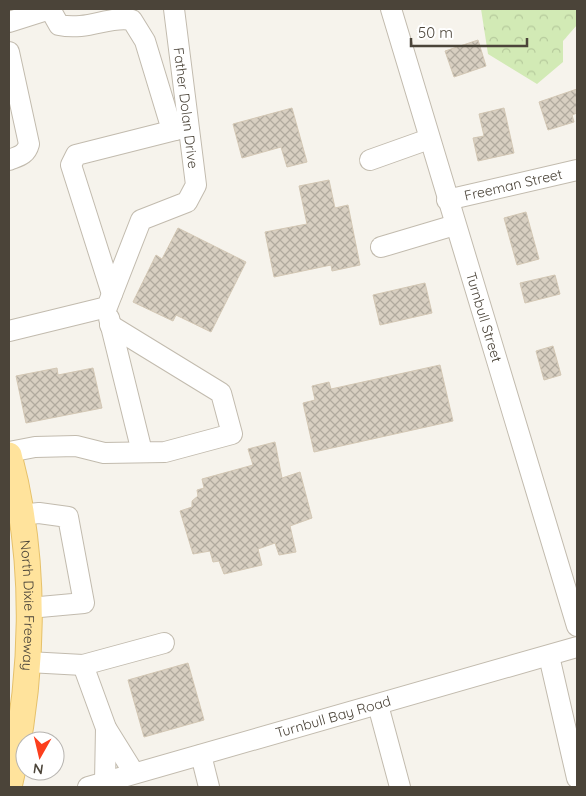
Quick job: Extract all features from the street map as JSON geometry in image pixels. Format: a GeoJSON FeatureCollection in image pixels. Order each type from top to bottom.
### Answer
{"type":"FeatureCollection","features":[{"type":"Feature","properties":{"kind":"main road","name":"North Dixie Freeway"},"geometry":{"type":"LineString","coordinates":[[9,454],[20,515],[29,608],[28,662],[24,712],[9,787]]}},
{"type":"Feature","properties":{"kind":"street"},"geometry":{"type":"LineString","coordinates":[[9,22],[51,9],[59,25],[67,27],[86,27],[123,18],[132,20],[145,41],[169,120],[182,128]]}},
{"type":"Feature","properties":{"kind":"street","name":"Father Dolan Drive"},"geometry":{"type":"LineString","coordinates":[[110,309],[141,220],[187,202],[196,185],[182,128],[174,9]]}},
{"type":"Feature","properties":{"kind":"street","name":"Turnbull Street"},"geometry":{"type":"LineString","coordinates":[[391,9],[447,200],[577,626]]}},
{"type":"Feature","properties":{"kind":"street"},"geometry":{"type":"LineString","coordinates":[[9,52],[29,144],[27,151],[22,156],[9,160]]}},
{"type":"Feature","properties":{"kind":"street"},"geometry":{"type":"LineString","coordinates":[[142,452],[110,309],[71,165],[72,159],[76,155],[182,128]]}},
{"type":"Feature","properties":{"kind":"street"},"geometry":{"type":"LineString","coordinates":[[370,160],[429,140]]}},
{"type":"Feature","properties":{"kind":"street","name":"Freeman Street"},"geometry":{"type":"LineString","coordinates":[[447,200],[577,170]]}},
{"type":"Feature","properties":{"kind":"street"},"geometry":{"type":"LineString","coordinates":[[382,246],[455,225]]}},
{"type":"Feature","properties":{"kind":"street"},"geometry":{"type":"LineString","coordinates":[[9,331],[110,309],[221,393],[232,434],[165,452],[104,453],[76,446],[35,447],[9,454]]}},
{"type":"Feature","properties":{"kind":"street"},"geometry":{"type":"LineString","coordinates":[[20,515],[38,513],[68,517],[84,603],[29,608]]}},
{"type":"Feature","properties":{"kind":"street"},"geometry":{"type":"LineString","coordinates":[[28,662],[83,665],[164,643]]}},
{"type":"Feature","properties":{"kind":"street","name":"Turnbull Bay Road"},"geometry":{"type":"LineString","coordinates":[[96,785],[137,778],[201,755],[577,647]]}},
{"type":"Feature","properties":{"kind":"street"},"geometry":{"type":"LineString","coordinates":[[549,656],[577,778]]}},
{"type":"Feature","properties":{"kind":"street"},"geometry":{"type":"LineString","coordinates":[[83,665],[106,728],[137,778]]}},
{"type":"Feature","properties":{"kind":"street"},"geometry":{"type":"LineString","coordinates":[[378,705],[400,787]]}},
{"type":"Feature","properties":{"kind":"street"},"geometry":{"type":"LineString","coordinates":[[96,785],[106,728]]}},
{"type":"Feature","properties":{"kind":"street"},"geometry":{"type":"LineString","coordinates":[[201,755],[209,787]]}},
{"type":"Feature","properties":{"kind":"green space"},"geometry":{"type":"Polygon","coordinates":[[[481,9],[577,9],[577,25],[563,41],[563,62],[537,84],[488,54],[481,9]]]}},
{"type":"Feature","properties":{"kind":"building"},"geometry":{"type":"Polygon","coordinates":[[[478,40],[486,66],[454,77],[445,51],[478,40]]]}},
{"type":"Feature","properties":{"kind":"building"},"geometry":{"type":"Polygon","coordinates":[[[577,89],[577,113],[572,115],[574,122],[548,130],[539,102],[577,89]]]}},
{"type":"Feature","properties":{"kind":"building"},"geometry":{"type":"Polygon","coordinates":[[[292,108],[307,162],[287,167],[281,147],[242,158],[233,124],[292,108]]]}},
{"type":"Feature","properties":{"kind":"building"},"geometry":{"type":"Polygon","coordinates":[[[504,108],[514,153],[478,161],[473,138],[484,136],[479,114],[504,108]]]}},
{"type":"Feature","properties":{"kind":"building"},"geometry":{"type":"Polygon","coordinates":[[[329,180],[335,208],[348,205],[360,265],[332,271],[331,265],[274,277],[265,232],[307,224],[299,186],[329,180]]]}},
{"type":"Feature","properties":{"kind":"building"},"geometry":{"type":"Polygon","coordinates":[[[526,212],[539,259],[517,265],[504,218],[526,212]]]}},
{"type":"Feature","properties":{"kind":"building"},"geometry":{"type":"Polygon","coordinates":[[[178,228],[246,262],[211,332],[176,315],[173,321],[133,302],[156,255],[162,259],[178,228]]]}},
{"type":"Feature","properties":{"kind":"building"},"geometry":{"type":"Polygon","coordinates":[[[555,275],[560,294],[525,303],[520,283],[555,275]]]}},
{"type":"Feature","properties":{"kind":"building"},"geometry":{"type":"Polygon","coordinates":[[[425,283],[432,313],[380,325],[373,295],[425,283]]]}},
{"type":"Feature","properties":{"kind":"building"},"geometry":{"type":"Polygon","coordinates":[[[553,346],[561,375],[544,380],[536,351],[553,346]]]}},
{"type":"Feature","properties":{"kind":"building"},"geometry":{"type":"Polygon","coordinates":[[[440,365],[453,421],[314,452],[303,403],[315,400],[312,386],[329,382],[331,389],[440,365]]]}},
{"type":"Feature","properties":{"kind":"building"},"geometry":{"type":"Polygon","coordinates":[[[57,368],[58,375],[93,368],[102,408],[26,423],[16,376],[57,368]]]}},
{"type":"Feature","properties":{"kind":"building"},"geometry":{"type":"Polygon","coordinates":[[[275,442],[282,478],[300,472],[312,518],[290,526],[296,552],[279,555],[275,543],[258,549],[262,565],[224,574],[219,561],[213,562],[210,551],[193,554],[180,511],[192,507],[192,501],[198,496],[197,490],[204,488],[202,479],[253,465],[248,449],[275,442]]]}},
{"type":"Feature","properties":{"kind":"building"},"geometry":{"type":"Polygon","coordinates":[[[188,663],[204,720],[144,737],[128,680],[188,663]]]}}]}
